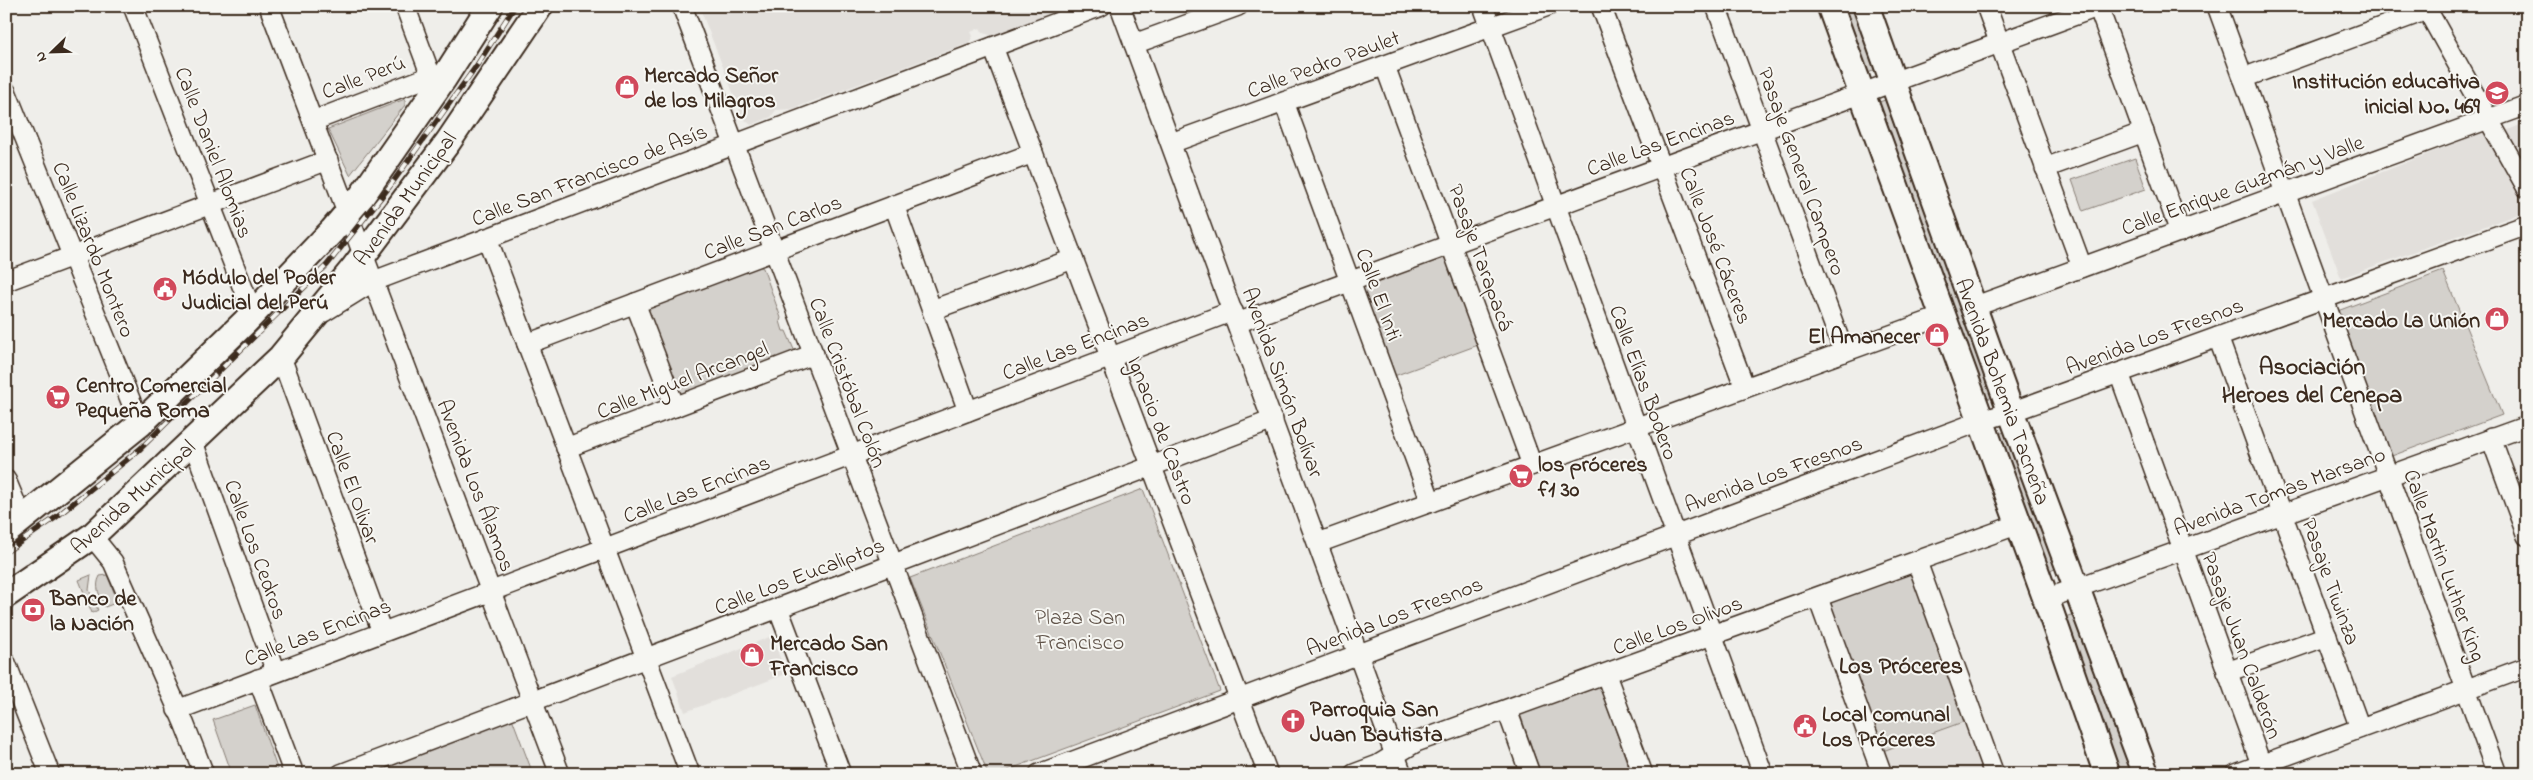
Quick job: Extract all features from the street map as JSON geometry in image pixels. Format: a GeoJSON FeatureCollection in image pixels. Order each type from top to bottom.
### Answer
{"type":"FeatureCollection","features":[{"type":"Feature","properties":{"kind":"main road","name":"Avenida Municipal"},"geometry":{"type":"LineString","coordinates":[[14,527],[140,424],[253,314],[348,213],[437,77],[490,6]]}},
{"type":"Feature","properties":{"kind":"main road","name":"Avenida Municipal"},"geometry":{"type":"LineString","coordinates":[[6,595],[92,536],[281,357],[364,254],[448,142],[540,6]]}},
{"type":"Feature","properties":{"kind":"main road","name":"Avenida Bohemia Tacneña"},"geometry":{"type":"LineString","coordinates":[[1830,6],[2108,774]]}},
{"type":"Feature","properties":{"kind":"main road","name":"Avenida Bohemia Tacneña"},"geometry":{"type":"LineString","coordinates":[[1866,6],[2011,412],[2146,774]]}},
{"type":"Feature","properties":{"kind":"street","name":"Calle Daniel Alomias"},"geometry":{"type":"LineString","coordinates":[[133,6],[253,314]]}},
{"type":"Feature","properties":{"kind":"street","name":"Avenida Los Álamos"},"geometry":{"type":"LineString","coordinates":[[269,6],[560,774]]}},
{"type":"Feature","properties":{"kind":"street"},"geometry":{"type":"LineString","coordinates":[[405,6],[437,77]]}},
{"type":"Feature","properties":{"kind":"street","name":"Calle Cristóbal Colón"},"geometry":{"type":"LineString","coordinates":[[682,6],[972,774]]}},
{"type":"Feature","properties":{"kind":"street","name":"Calle San Francisco de Asís"},"geometry":{"type":"LineString","coordinates":[[311,320],[374,281],[1101,6]]}},
{"type":"Feature","properties":{"kind":"street","name":"Avenida Simón Bolívar"},"geometry":{"type":"LineString","coordinates":[[1120,6],[1402,774]]}},
{"type":"Feature","properties":{"kind":"street"},"geometry":{"type":"LineString","coordinates":[[1134,44],[1238,6]]}},
{"type":"Feature","properties":{"kind":"street","name":"Calle Elías Bodero"},"geometry":{"type":"LineString","coordinates":[[1484,6],[1763,774]]}},
{"type":"Feature","properties":{"kind":"street","name":"Calle Pedro Paulet"},"geometry":{"type":"LineString","coordinates":[[1170,143],[1548,6]]}},
{"type":"Feature","properties":{"kind":"street","name":"Calle José Cáceres"},"geometry":{"type":"LineString","coordinates":[[1601,6],[1745,388]]}},
{"type":"Feature","properties":{"kind":"street","name":"Pasaje General Campero"},"geometry":{"type":"LineString","coordinates":[[1716,6],[1844,352]]}},
{"type":"Feature","properties":{"kind":"street"},"geometry":{"type":"LineString","coordinates":[[1986,6],[2082,267]]}},
{"type":"Feature","properties":{"kind":"street"},"geometry":{"type":"LineString","coordinates":[[2099,6],[2180,232]]}},
{"type":"Feature","properties":{"kind":"street","name":"Calle Las Encinas"},"geometry":{"type":"LineString","coordinates":[[177,710],[1110,357],[1350,282],[2099,6]]}},
{"type":"Feature","properties":{"kind":"street","name":"Calle Martin Luther King"},"geometry":{"type":"LineString","coordinates":[[2217,6],[2497,774]]}},
{"type":"Feature","properties":{"kind":"street"},"geometry":{"type":"LineString","coordinates":[[2243,78],[2426,8],[2527,188]]}},
{"type":"Feature","properties":{"kind":"street","name":"Ignacio de Castro"},"geometry":{"type":"LineString","coordinates":[[993,47],[1268,774]]}},
{"type":"Feature","properties":{"kind":"street","name":"Pasaje Tarapacá"},"geometry":{"type":"LineString","coordinates":[[1385,66],[1532,465]]}},
{"type":"Feature","properties":{"kind":"street","name":"Calle Perú"},"geometry":{"type":"LineString","coordinates":[[313,121],[437,77]]}},
{"type":"Feature","properties":{"kind":"street","name":"Calle Lizardo Montero"},"geometry":{"type":"LineString","coordinates":[[6,92],[140,424]]}},
{"type":"Feature","properties":{"kind":"street","name":"Calle El Inti"},"geometry":{"type":"LineString","coordinates":[[1284,102],[1430,502]]}},
{"type":"Feature","properties":{"kind":"street","name":"Calle Enrique Guzmán y Valle"},"geometry":{"type":"LineString","coordinates":[[1973,307],[2527,106]]}},
{"type":"Feature","properties":{"kind":"street"},"geometry":{"type":"LineString","coordinates":[[2045,168],[2144,132]]}},
{"type":"Feature","properties":{"kind":"street","name":"Calle San Carlos"},"geometry":{"type":"LineString","coordinates":[[527,344],[1033,153]]}},
{"type":"Feature","properties":{"kind":"street"},"geometry":{"type":"LineString","coordinates":[[6,281],[328,160]]}},
{"type":"Feature","properties":{"kind":"street"},"geometry":{"type":"LineString","coordinates":[[894,205],[968,411]]}},
{"type":"Feature","properties":{"kind":"street","name":"Avenida Los Fresnos"},"geometry":{"type":"LineString","coordinates":[[1039,774],[1981,421],[2011,412],[2527,225]]}},
{"type":"Feature","properties":{"kind":"street"},"geometry":{"type":"LineString","coordinates":[[487,238],[690,774]]}},
{"type":"Feature","properties":{"kind":"street"},"geometry":{"type":"LineString","coordinates":[[932,310],[1073,259]]}},
{"type":"Feature","properties":{"kind":"street"},"geometry":{"type":"LineString","coordinates":[[635,303],[675,407]]}},
{"type":"Feature","properties":{"kind":"street"},"geometry":{"type":"LineString","coordinates":[[1318,543],[1942,316]]}},
{"type":"Feature","properties":{"kind":"street","name":"Pasaje Tiwinza"},"geometry":{"type":"LineString","coordinates":[[2218,337],[2360,728]]}},
{"type":"Feature","properties":{"kind":"street","name":"Calle Miguel Arcangel"},"geometry":{"type":"LineString","coordinates":[[566,448],[814,354]]}},
{"type":"Feature","properties":{"kind":"street","name":"Calle El Olivar"},"geometry":{"type":"LineString","coordinates":[[281,357],[382,632]]}},
{"type":"Feature","properties":{"kind":"street","name":"Pasaje Juan Calderón"},"geometry":{"type":"LineString","coordinates":[[2119,373],[2261,764]]}},
{"type":"Feature","properties":{"kind":"street","name":"Calle Los Eucaliptos"},"geometry":{"type":"LineString","coordinates":[[342,774],[1273,420]]}},
{"type":"Feature","properties":{"kind":"street","name":"Avenida Tomas Marsano"},"geometry":{"type":"LineString","coordinates":[[2046,599],[2527,426]]}},
{"type":"Feature","properties":{"kind":"street"},"geometry":{"type":"LineString","coordinates":[[2491,438],[2527,536]]}},
{"type":"Feature","properties":{"kind":"street","name":"Calle Los Cedros"},"geometry":{"type":"LineString","coordinates":[[193,442],[276,672]]}},
{"type":"Feature","properties":{"kind":"street"},"geometry":{"type":"LineString","coordinates":[[6,480],[14,527]]}},
{"type":"Feature","properties":{"kind":"street","name":"Calle Los Olivos"},"geometry":{"type":"LineString","coordinates":[[1354,774],[1416,742],[1606,675],[2019,524]]}},
{"type":"Feature","properties":{"kind":"street"},"geometry":{"type":"LineString","coordinates":[[92,536],[112,562],[204,774]]}},
{"type":"Feature","properties":{"kind":"street"},"geometry":{"type":"LineString","coordinates":[[1917,562],[1994,774]]}},
{"type":"Feature","properties":{"kind":"street"},"geometry":{"type":"LineString","coordinates":[[1818,598],[1882,774]]}},
{"type":"Feature","properties":{"kind":"street"},"geometry":{"type":"LineString","coordinates":[[778,608],[840,774]]}},
{"type":"Feature","properties":{"kind":"street"},"geometry":{"type":"LineString","coordinates":[[2227,672],[2327,636]]}},
{"type":"Feature","properties":{"kind":"street"},"geometry":{"type":"LineString","coordinates":[[6,663],[50,774]]}},
{"type":"Feature","properties":{"kind":"street"},"geometry":{"type":"LineString","coordinates":[[2236,774],[2527,667]]}},
{"type":"Feature","properties":{"kind":"street"},"geometry":{"type":"LineString","coordinates":[[1606,675],[1643,774]]}},
{"type":"Feature","properties":{"kind":"street"},"geometry":{"type":"LineString","coordinates":[[258,679],[294,774]]}},
{"type":"Feature","properties":{"kind":"street"},"geometry":{"type":"LineString","coordinates":[[1507,710],[1530,774]]}},
{"type":"Feature","properties":{"kind":"shaded area"},"geometry":{"type":"Polygon","coordinates":[[[699,6],[1073,6],[993,36],[983,33],[980,28],[971,32],[973,36],[969,43],[792,109],[776,110],[771,117],[751,125],[743,118],[699,6]]]}},
{"type":"Feature","properties":{"kind":"shaded area"},"geometry":{"type":"Polygon","coordinates":[[[2527,122],[2527,168],[2506,131],[2527,122]]]}},
{"type":"Feature","properties":{"kind":"shaded area"},"geometry":{"type":"Polygon","coordinates":[[[2488,130],[2527,201],[2527,211],[2341,278],[2312,200],[2488,130]]]}},
{"type":"Feature","properties":{"kind":"shaded area","name":"Mercado San Francisco"},"geometry":{"type":"Polygon","coordinates":[[[772,636],[786,674],[685,712],[672,676],[772,636]]]}},
{"type":"Feature","properties":{"kind":"shaded area"},"geometry":{"type":"Polygon","coordinates":[[[1965,721],[1986,774],[1891,774],[1882,751],[1965,721]]]}},
{"type":"Feature","properties":{"kind":"green space"},"geometry":{"type":"Polygon","coordinates":[[[1837,6],[1853,6],[1876,70],[1862,75],[1837,6]]]}},
{"type":"Feature","properties":{"kind":"green space"},"geometry":{"type":"Polygon","coordinates":[[[405,99],[405,105],[350,175],[328,129],[405,99]]]}},
{"type":"Feature","properties":{"kind":"green space"},"geometry":{"type":"Polygon","coordinates":[[[1885,100],[1993,397],[1981,401],[1873,104],[1885,100]]]}},
{"type":"Feature","properties":{"kind":"green space"},"geometry":{"type":"Polygon","coordinates":[[[2135,158],[2146,189],[2083,211],[2072,180],[2135,158]]]}},
{"type":"Feature","properties":{"kind":"green space"},"geometry":{"type":"Polygon","coordinates":[[[1446,254],[1478,345],[1394,376],[1361,285],[1446,254]]]}},
{"type":"Feature","properties":{"kind":"green space"},"geometry":{"type":"Polygon","coordinates":[[[759,266],[763,268],[781,318],[783,331],[786,331],[795,352],[683,397],[679,395],[646,314],[648,309],[759,266]]]}},
{"type":"Feature","properties":{"kind":"green space"},"geometry":{"type":"Polygon","coordinates":[[[2443,271],[2502,415],[2389,457],[2335,312],[2443,271]]]}},
{"type":"Feature","properties":{"kind":"green space"},"geometry":{"type":"Polygon","coordinates":[[[2007,431],[2057,568],[2043,574],[1993,436],[2007,431]]]}},
{"type":"Feature","properties":{"kind":"green space","name":"Plaza San Francisco"},"geometry":{"type":"Polygon","coordinates":[[[1143,489],[1220,691],[997,774],[988,774],[910,578],[1143,489]]]}},
{"type":"Feature","properties":{"kind":"green space"},"geometry":{"type":"Polygon","coordinates":[[[1915,571],[1971,719],[1880,752],[1824,604],[1915,571]]]}},
{"type":"Feature","properties":{"kind":"green space"},"geometry":{"type":"Polygon","coordinates":[[[91,575],[89,590],[98,610],[92,613],[79,580],[91,575]]]}},
{"type":"Feature","properties":{"kind":"green space"},"geometry":{"type":"Polygon","coordinates":[[[107,575],[118,602],[105,607],[98,592],[98,580],[100,576],[107,575]]]}},
{"type":"Feature","properties":{"kind":"green space"},"geometry":{"type":"Polygon","coordinates":[[[2074,614],[2134,774],[2117,774],[2059,619],[2074,614]]]}},
{"type":"Feature","properties":{"kind":"green space"},"geometry":{"type":"Polygon","coordinates":[[[1600,686],[1631,774],[1541,774],[1520,714],[1600,686]]]}},
{"type":"Feature","properties":{"kind":"green space"},"geometry":{"type":"Polygon","coordinates":[[[255,705],[279,774],[232,774],[213,720],[255,705]]]}},
{"type":"Feature","properties":{"kind":"green space"},"geometry":{"type":"Polygon","coordinates":[[[512,718],[533,774],[356,774],[512,718]]]}},
{"type":"Feature","properties":{"kind":"railway"},"geometry":{"type":"LineString","coordinates":[[6,552],[55,518],[140,449],[327,265],[390,186],[477,65],[515,6]]}},
{"type":"Feature","properties":{"kind":"place","name":"Mercado Señor de los Milagros"},"geometry":{"type":"Point","coordinates":[627,87]}},
{"type":"Feature","properties":{"kind":"place","name":"Institución educativa inicial No. 469"},"geometry":{"type":"Point","coordinates":[2497,93]}},
{"type":"Feature","properties":{"kind":"place","name":"Módulo del Poder Judicial del Perú"},"geometry":{"type":"Point","coordinates":[165,289]}},
{"type":"Feature","properties":{"kind":"place","name":"Mercado La Unión"},"geometry":{"type":"Point","coordinates":[2497,319]}},
{"type":"Feature","properties":{"kind":"place","name":"El Amanecer"},"geometry":{"type":"Point","coordinates":[1937,335]}},
{"type":"Feature","properties":{"kind":"place","name":"Centro Comercial Pequeña Roma"},"geometry":{"type":"Point","coordinates":[58,397]}},
{"type":"Feature","properties":{"kind":"place","name":"los próceres f1 30"},"geometry":{"type":"Point","coordinates":[1521,476]}},
{"type":"Feature","properties":{"kind":"place","name":"Banco de la Nación"},"geometry":{"type":"Point","coordinates":[33,610]}},
{"type":"Feature","properties":{"kind":"place","name":"Mercado San Francisco"},"geometry":{"type":"Point","coordinates":[752,655]}},
{"type":"Feature","properties":{"kind":"place","name":"Parroquia San Juan Bautista"},"geometry":{"type":"Point","coordinates":[1293,721]}},
{"type":"Feature","properties":{"kind":"place","name":"Local comunal Los Próceres"},"geometry":{"type":"Point","coordinates":[1805,726]}},
{"type":"Feature","properties":{"kind":"district","name":"Asociación Heroes del Cenepa"},"geometry":{"type":"Point","coordinates":[2312,380]}},
{"type":"Feature","properties":{"kind":"district","name":"Los Próceres"},"geometry":{"type":"Point","coordinates":[1901,665]}}]}
